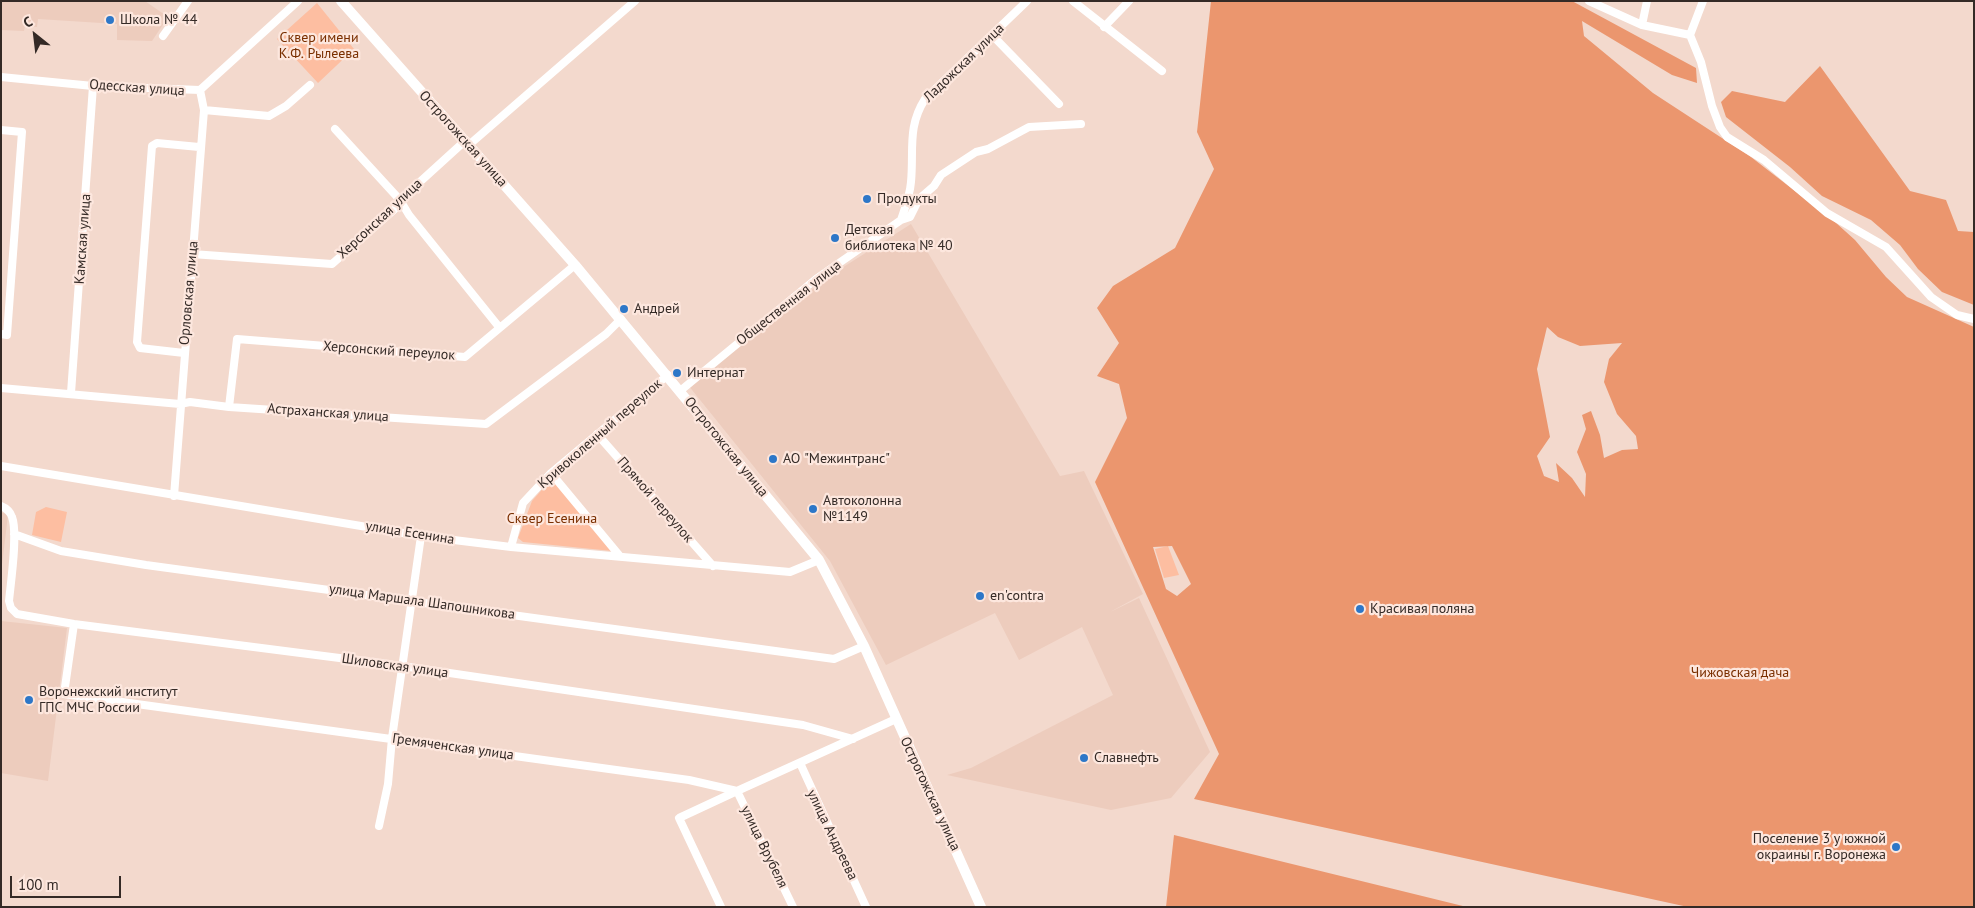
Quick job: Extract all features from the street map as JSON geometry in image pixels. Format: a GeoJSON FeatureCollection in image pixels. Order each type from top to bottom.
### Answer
{"type":"FeatureCollection","features":[{"type":"Feature","properties":{"kind":"street"},"geometry":{"type":"LineString","coordinates":[[164,36],[188,1]]}},
{"type":"Feature","properties":{"kind":"street","name":"Одесская улица"},"geometry":{"type":"LineString","coordinates":[[1,77],[93,86],[200,90],[298,1]]}},
{"type":"Feature","properties":{"kind":"street","name":"Острогожская улица"},"geometry":{"type":"LineString","coordinates":[[341,1],[404,74],[468,142],[575,265],[668,375],[819,560],[864,646],[981,907]]}},
{"type":"Feature","properties":{"kind":"street","name":"Херсонская улица"},"geometry":{"type":"LineString","coordinates":[[192,254],[332,264],[396,208],[400,200],[636,1]]}},
{"type":"Feature","properties":{"kind":"street","name":"Ладожская улица"},"geometry":{"type":"LineString","coordinates":[[901,220],[911,184],[912,128],[916,112],[925,98],[993,36],[1027,1]]}},
{"type":"Feature","properties":{"kind":"street"},"geometry":{"type":"LineString","coordinates":[[1073,1],[1162,71]]}},
{"type":"Feature","properties":{"kind":"street"},"geometry":{"type":"LineString","coordinates":[[1104,27],[1129,1]]}},
{"type":"Feature","properties":{"kind":"street"},"geometry":{"type":"LineString","coordinates":[[1589,1],[1642,25],[1690,35]]}},
{"type":"Feature","properties":{"kind":"street"},"geometry":{"type":"LineString","coordinates":[[1642,25],[1647,1]]}},
{"type":"Feature","properties":{"kind":"street"},"geometry":{"type":"LineString","coordinates":[[1703,1],[1690,35],[1701,62],[1712,106],[1720,127],[1727,137],[1764,160],[1827,213],[1886,247],[1931,297],[1957,315],[1974,319]]}},
{"type":"Feature","properties":{"kind":"street"},"geometry":{"type":"LineString","coordinates":[[993,36],[1059,104]]}},
{"type":"Feature","properties":{"kind":"street","name":"Камская улица"},"geometry":{"type":"LineString","coordinates":[[71,393],[93,86]]}},
{"type":"Feature","properties":{"kind":"street"},"geometry":{"type":"LineString","coordinates":[[204,110],[270,116],[286,106],[310,86]]}},
{"type":"Feature","properties":{"kind":"street","name":"Орловская улица"},"geometry":{"type":"LineString","coordinates":[[174,496],[199,147],[204,110],[200,90]]}},
{"type":"Feature","properties":{"kind":"street","name":"Общественная улица"},"geometry":{"type":"LineString","coordinates":[[680,391],[808,285],[901,220],[910,217],[919,199],[934,186],[941,175],[976,152],[988,149],[1029,127],[1082,124]]}},
{"type":"Feature","properties":{"kind":"street"},"geometry":{"type":"LineString","coordinates":[[335,128],[400,200],[409,215],[499,327]]}},
{"type":"Feature","properties":{"kind":"street"},"geometry":{"type":"LineString","coordinates":[[1,130],[22,132],[6,335],[1,334]]}},
{"type":"Feature","properties":{"kind":"street"},"geometry":{"type":"LineString","coordinates":[[184,353],[140,348],[137,342],[152,146],[157,143],[199,147]]}},
{"type":"Feature","properties":{"kind":"street","name":"Херсонский переулок"},"geometry":{"type":"LineString","coordinates":[[229,407],[238,339],[465,357],[575,265]]}},
{"type":"Feature","properties":{"kind":"street","name":"Астраханская улица"},"geometry":{"type":"LineString","coordinates":[[1,388],[180,404],[190,402],[229,407],[486,424],[606,334],[620,319]]}},
{"type":"Feature","properties":{"kind":"street","name":"Кривоколенный переулок"},"geometry":{"type":"LineString","coordinates":[[511,547],[523,503],[551,473],[668,375]]}},
{"type":"Feature","properties":{"kind":"street","name":"Прямой переулок"},"geometry":{"type":"LineString","coordinates":[[597,434],[713,566]]}},
{"type":"Feature","properties":{"kind":"street","name":"улица Есенина"},"geometry":{"type":"LineString","coordinates":[[1,466],[421,536],[511,547],[619,555],[713,566],[790,572],[819,560]]}},
{"type":"Feature","properties":{"kind":"street"},"geometry":{"type":"LineString","coordinates":[[551,473],[619,555]]}},
{"type":"Feature","properties":{"kind":"street"},"geometry":{"type":"LineString","coordinates":[[1,506],[7,509],[12,516],[14,534]]}},
{"type":"Feature","properties":{"kind":"street","name":"улица Маршала Шапошникова"},"geometry":{"type":"LineString","coordinates":[[14,534],[61,551],[146,565],[834,659],[864,646]]}},
{"type":"Feature","properties":{"kind":"street","name":"Шиловская улица"},"geometry":{"type":"LineString","coordinates":[[14,534],[10,601],[11,608],[17,614],[74,624],[402,666],[803,725],[853,739]]}},
{"type":"Feature","properties":{"kind":"street"},"geometry":{"type":"LineString","coordinates":[[380,826],[388,784],[392,738],[421,536]]}},
{"type":"Feature","properties":{"kind":"street","name":"Гремяченская улица"},"geometry":{"type":"LineString","coordinates":[[74,624],[64,694],[689,780],[737,791]]}},
{"type":"Feature","properties":{"kind":"street"},"geometry":{"type":"LineString","coordinates":[[737,791],[896,719]]}},
{"type":"Feature","properties":{"kind":"street","name":"улица Андреева"},"geometry":{"type":"LineString","coordinates":[[800,763],[866,907]]}},
{"type":"Feature","properties":{"kind":"street","name":"улица Врубеля"},"geometry":{"type":"LineString","coordinates":[[721,907],[679,818],[737,791],[793,907]]}},
{"type":"Feature","properties":{"kind":"shaded area","name":"Школа № 44"},"geometry":{"type":"Polygon","coordinates":[[[1,1],[145,1],[168,17],[152,41],[117,40],[117,24],[38,19],[37,27],[25,26],[24,31],[1,30],[1,1]]]}},
{"type":"Feature","properties":{"kind":"shaded area"},"geometry":{"type":"Polygon","coordinates":[[[911,224],[1060,476],[1084,471],[1143,594],[1110,612],[1139,598],[1210,752],[1171,798],[1111,810],[947,775],[971,768],[1113,695],[1082,627],[1019,660],[995,613],[886,665],[830,561],[688,385],[768,321],[845,266],[911,224]]]}},
{"type":"Feature","properties":{"kind":"shaded area"},"geometry":{"type":"Polygon","coordinates":[[[1,512],[8,515],[1,573],[1,512]]]}},
{"type":"Feature","properties":{"kind":"shaded area","name":"Воронежский институт ГПС МЧС России"},"geometry":{"type":"Polygon","coordinates":[[[1,621],[67,628],[48,781],[1,773],[1,621]]]}},
{"type":"Feature","properties":{"kind":"green space","name":"Чижовская дача"},"geometry":{"type":"Polygon","coordinates":[[[1211,1],[1572,1],[1696,68],[1697,83],[1672,75],[1582,21],[1584,36],[1653,93],[1751,157],[1835,222],[1855,240],[1886,277],[1907,297],[1974,327],[1974,907],[1688,907],[1194,799],[1219,754],[1095,482],[1127,418],[1119,384],[1097,376],[1119,343],[1097,308],[1113,286],[1175,248],[1214,169],[1197,132],[1211,1]],[[1547,327],[1537,369],[1550,437],[1537,456],[1544,476],[1559,482],[1556,463],[1572,478],[1585,497],[1586,474],[1577,452],[1586,429],[1582,415],[1591,411],[1600,435],[1604,458],[1622,450],[1638,449],[1636,436],[1617,414],[1604,382],[1609,359],[1622,343],[1580,346],[1558,337],[1547,327]],[[1172,546],[1153,547],[1166,589],[1177,596],[1191,584],[1172,546]]]}},
{"type":"Feature","properties":{"kind":"green space","name":"Сквер имени К.Ф. Рылеева"},"geometry":{"type":"Polygon","coordinates":[[[317,3],[354,49],[318,83],[277,39],[317,3]]]}},
{"type":"Feature","properties":{"kind":"green space"},"geometry":{"type":"Polygon","coordinates":[[[1820,66],[1910,191],[1946,200],[1958,231],[1974,232],[1974,305],[1942,292],[1918,269],[1900,245],[1871,220],[1822,196],[1790,167],[1726,117],[1721,102],[1732,91],[1785,102],[1820,66]]]}},
{"type":"Feature","properties":{"kind":"green space","name":"Сквер Есенина"},"geometry":{"type":"Polygon","coordinates":[[[553,477],[612,551],[523,542],[518,538],[532,501],[553,477]]]}},
{"type":"Feature","properties":{"kind":"green space"},"geometry":{"type":"Polygon","coordinates":[[[46,507],[67,512],[61,542],[32,535],[36,512],[46,507]]]}},
{"type":"Feature","properties":{"kind":"green space"},"geometry":{"type":"Polygon","coordinates":[[[1168,546],[1179,575],[1164,578],[1155,549],[1168,546]]]}},
{"type":"Feature","properties":{"kind":"green space"},"geometry":{"type":"Polygon","coordinates":[[[1174,835],[1467,907],[1166,907],[1174,835]]]}},
{"type":"Feature","properties":{"kind":"place","name":"Школа № 44"},"geometry":{"type":"Point","coordinates":[110,20]}},
{"type":"Feature","properties":{"kind":"place","name":"Продукты"},"geometry":{"type":"Point","coordinates":[867,199]}},
{"type":"Feature","properties":{"kind":"place","name":"Детская библиотека № 40"},"geometry":{"type":"Point","coordinates":[835,238]}},
{"type":"Feature","properties":{"kind":"place","name":"Андрей"},"geometry":{"type":"Point","coordinates":[624,309]}},
{"type":"Feature","properties":{"kind":"place","name":"Интернат"},"geometry":{"type":"Point","coordinates":[677,373]}},
{"type":"Feature","properties":{"kind":"place","name":"АО \"Межинтранс\""},"geometry":{"type":"Point","coordinates":[773,459]}},
{"type":"Feature","properties":{"kind":"place","name":"Автоколонна №1149"},"geometry":{"type":"Point","coordinates":[813,509]}},
{"type":"Feature","properties":{"kind":"place","name":"en'contra"},"geometry":{"type":"Point","coordinates":[980,596]}},
{"type":"Feature","properties":{"kind":"place","name":"Красивая поляна"},"geometry":{"type":"Point","coordinates":[1360,609]}},
{"type":"Feature","properties":{"kind":"place","name":"Воронежский институт ГПС МЧС России"},"geometry":{"type":"Point","coordinates":[29,700]}},
{"type":"Feature","properties":{"kind":"place","name":"Cлавнефть"},"geometry":{"type":"Point","coordinates":[1084,758]}},
{"type":"Feature","properties":{"kind":"place","name":"Поселение 3 у южной окраины г. Воронежа"},"geometry":{"type":"Point","coordinates":[1896,847]}}]}
